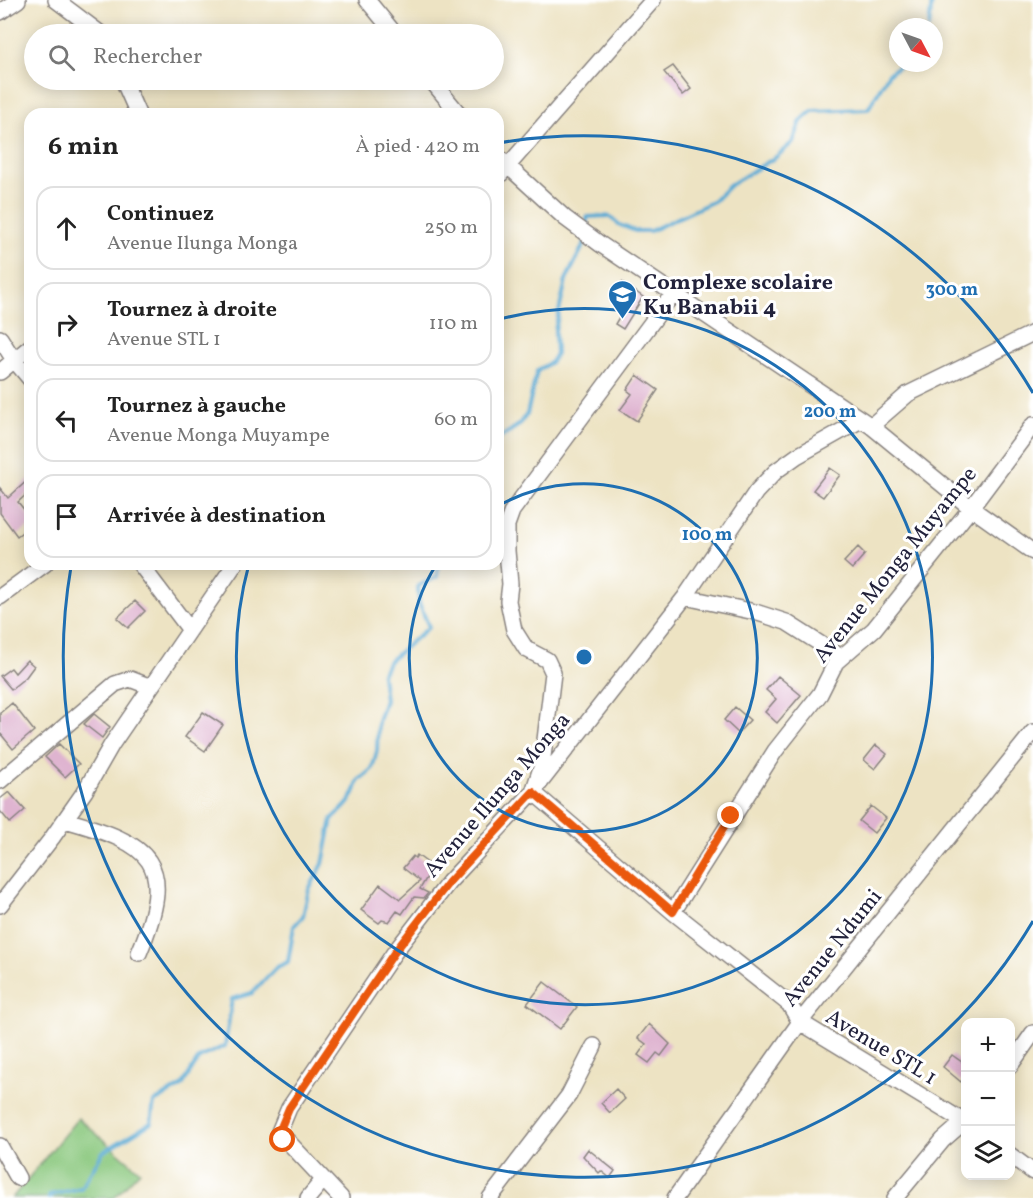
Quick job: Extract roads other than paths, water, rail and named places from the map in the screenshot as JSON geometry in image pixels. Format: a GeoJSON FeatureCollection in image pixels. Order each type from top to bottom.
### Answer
{"type":"FeatureCollection","features":[{"type":"Feature","properties":{"kind":"street"},"geometry":{"type":"LineString","coordinates":[[0,12],[18,0]]}},
{"type":"Feature","properties":{"kind":"street"},"geometry":{"type":"LineString","coordinates":[[56,0],[88,24]]}},
{"type":"Feature","properties":{"kind":"street"},"geometry":{"type":"LineString","coordinates":[[367,0],[387,24]]}},
{"type":"Feature","properties":{"kind":"street"},"geometry":{"type":"LineString","coordinates":[[504,163],[653,0]]}},
{"type":"Feature","properties":{"kind":"street"},"geometry":{"type":"LineString","coordinates":[[127,90],[135,108]]}},
{"type":"Feature","properties":{"kind":"street"},"geometry":{"type":"LineString","coordinates":[[439,90],[454,108]]}},
{"type":"Feature","properties":{"kind":"street"},"geometry":{"type":"LineString","coordinates":[[504,168],[565,218],[672,295],[866,423],[971,508],[1033,552]]}},
{"type":"Feature","properties":{"kind":"street"},"geometry":{"type":"LineString","coordinates":[[533,792],[542,765],[553,673],[547,660],[526,649],[514,630],[508,601],[510,584],[507,525],[512,511],[672,295]]}},
{"type":"Feature","properties":{"kind":"street","name":"Avenue Ilunga Monga"},"geometry":{"type":"LineString","coordinates":[[341,1198],[279,1132],[289,1108],[394,953],[442,891],[533,792],[685,597],[756,492],[776,471],[797,456],[866,423],[908,394],[1033,333]]}},
{"type":"Feature","properties":{"kind":"street"},"geometry":{"type":"LineString","coordinates":[[0,338],[24,372]]}},
{"type":"Feature","properties":{"kind":"street"},"geometry":{"type":"LineString","coordinates":[[0,372],[24,352]]}},
{"type":"Feature","properties":{"kind":"street","name":"Avenue Monga Muyampe"},"geometry":{"type":"LineString","coordinates":[[673,912],[731,816],[775,751],[820,694],[841,657],[874,629],[971,508],[1033,425]]}},
{"type":"Feature","properties":{"kind":"street"},"geometry":{"type":"LineString","coordinates":[[0,597],[37,570]]}},
{"type":"Feature","properties":{"kind":"street"},"geometry":{"type":"LineString","coordinates":[[145,570],[190,630]]}},
{"type":"Feature","properties":{"kind":"street"},"geometry":{"type":"LineString","coordinates":[[0,905],[65,820],[151,687],[231,570]]}},
{"type":"Feature","properties":{"kind":"street"},"geometry":{"type":"LineString","coordinates":[[685,597],[755,612],[786,622],[841,657]]}},
{"type":"Feature","properties":{"kind":"street"},"geometry":{"type":"LineString","coordinates":[[668,618],[702,602]]}},
{"type":"Feature","properties":{"kind":"street"},"geometry":{"type":"LineString","coordinates":[[0,781],[115,684],[130,679],[151,687]]}},
{"type":"Feature","properties":{"kind":"street","name":"Avenue Ndumi"},"geometry":{"type":"LineString","coordinates":[[675,1198],[800,1022],[1033,732]]}},
{"type":"Feature","properties":{"kind":"street","name":"Avenue STL 1"},"geometry":{"type":"LineString","coordinates":[[533,792],[673,912],[789,1004],[800,1022],[961,1120]]}},
{"type":"Feature","properties":{"kind":"street"},"geometry":{"type":"LineString","coordinates":[[65,820],[103,831],[126,841],[152,862],[155,875],[155,906],[139,953]]}},
{"type":"Feature","properties":{"kind":"street"},"geometry":{"type":"LineString","coordinates":[[1015,1060],[1033,1033]]}},
{"type":"Feature","properties":{"kind":"street"},"geometry":{"type":"LineString","coordinates":[[490,1198],[569,1095],[594,1046]]}},
{"type":"Feature","properties":{"kind":"street"},"geometry":{"type":"LineString","coordinates":[[895,1198],[943,1140],[961,1125]]}},
{"type":"Feature","properties":{"kind":"street"},"geometry":{"type":"LineString","coordinates":[[0,1146],[18,1178]]}},
{"type":"Feature","properties":{"kind":"street"},"geometry":{"type":"LineString","coordinates":[[1015,1158],[1033,1172]]}},
{"type":"Feature","properties":{"kind":"street"},"geometry":{"type":"LineString","coordinates":[[308,1198],[323,1180]]}},
{"type":"Feature","properties":{"kind":"waterway"},"geometry":{"type":"LineString","coordinates":[[930,18],[932,0]]}},
{"type":"Feature","properties":{"kind":"waterway"},"geometry":{"type":"LineString","coordinates":[[587,230],[587,217],[608,216],[620,225],[635,231],[650,231],[714,201],[730,185],[776,157],[793,142],[801,121],[812,111],[868,109],[890,72]]}},
{"type":"Feature","properties":{"kind":"waterway"},"geometry":{"type":"LineString","coordinates":[[504,435],[519,425],[527,414],[537,371],[551,362],[556,354],[555,330],[566,280],[586,240]]}},
{"type":"Feature","properties":{"kind":"waterway"},"geometry":{"type":"LineString","coordinates":[[49,1198],[50,1195],[81,1188],[103,1152],[151,1123],[154,1102],[182,1086],[199,1058],[225,1046],[232,999],[252,993],[277,967],[288,962],[294,926],[303,916],[309,889],[323,864],[332,819],[349,802],[358,781],[372,769],[377,751],[378,721],[385,700],[382,675],[388,662],[429,627],[419,603],[418,586],[437,577],[438,570]]}},
{"type":"Feature","properties":{"kind":"place","name":"Complexe scolaire Ku Banabii 4"},"geometry":{"type":"Point","coordinates":[622,320]}}]}
